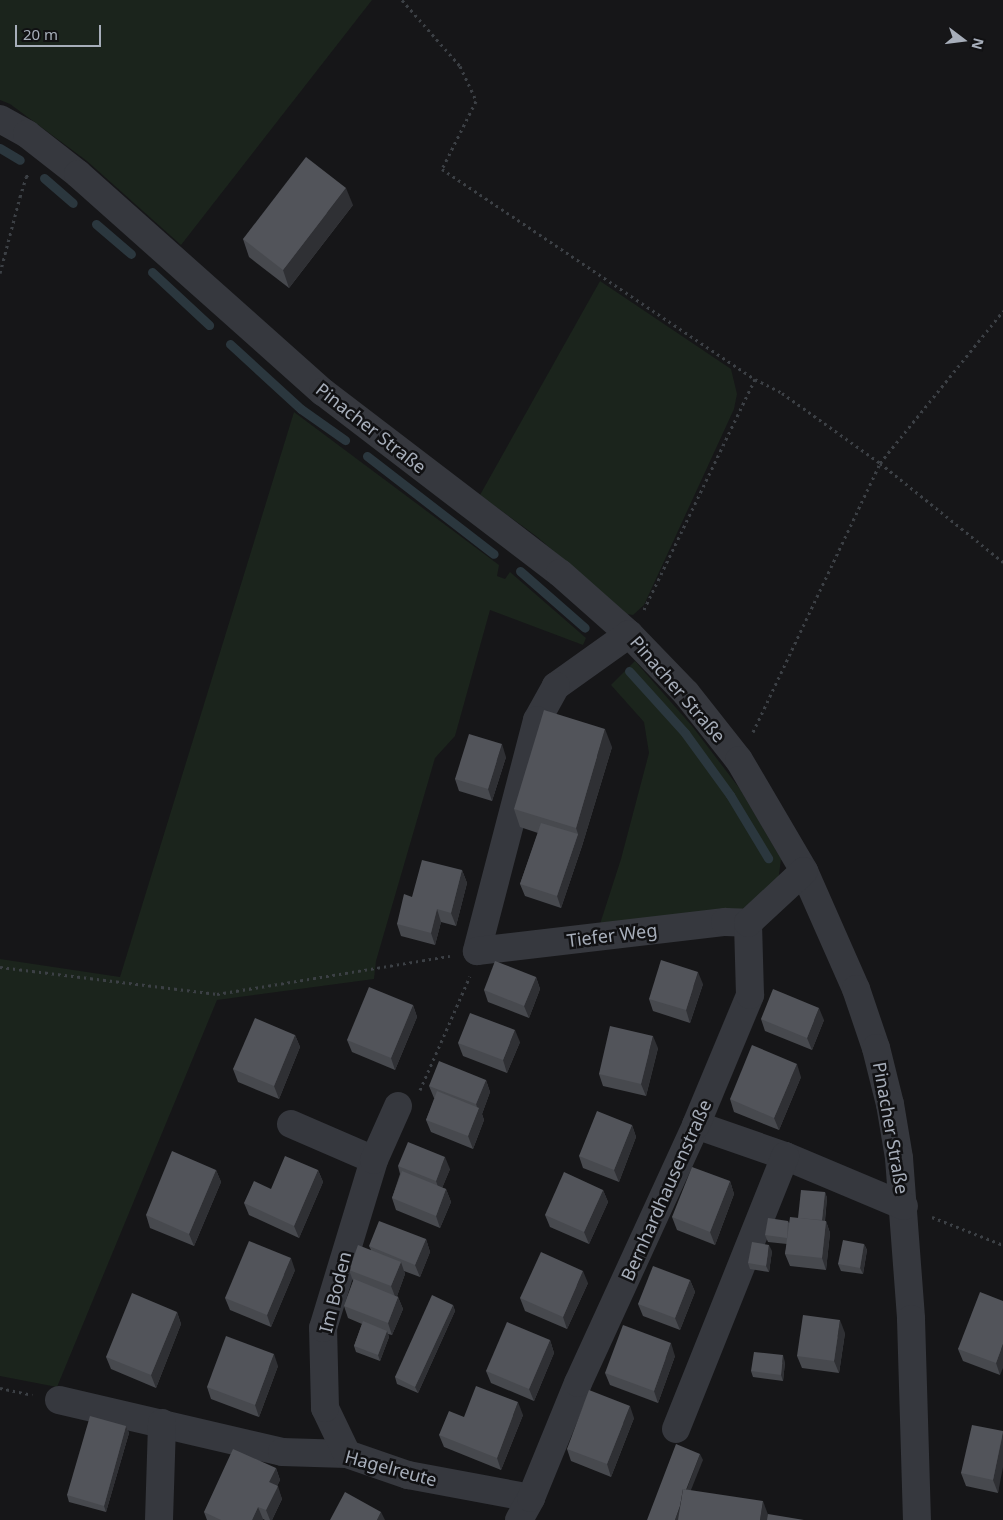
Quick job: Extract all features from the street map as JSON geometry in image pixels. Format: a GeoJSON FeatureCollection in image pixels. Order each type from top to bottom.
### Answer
{"type":"FeatureCollection","features":[{"type":"Feature","properties":{"kind":"street","name":"Pinacher Straße"},"geometry":{"type":"LineString","coordinates":[[0,118],[27,134],[78,174],[323,392],[560,573],[629,634],[686,693],[740,760],[804,871],[856,989],[876,1048],[890,1104],[899,1158],[904,1206],[911,1319],[917,1520]]}},
{"type":"Feature","properties":{"kind":"street"},"geometry":{"type":"LineString","coordinates":[[477,951],[537,720],[556,686],[629,634]]}},
{"type":"Feature","properties":{"kind":"street"},"geometry":{"type":"LineString","coordinates":[[748,923],[804,871]]}},
{"type":"Feature","properties":{"kind":"street","name":"Tiefer Weg"},"geometry":{"type":"LineString","coordinates":[[477,951],[725,922],[748,923]]}},
{"type":"Feature","properties":{"kind":"street","name":"Bernhardhausenstraße"},"geometry":{"type":"LineString","coordinates":[[525,1509],[578,1383],[696,1125],[750,995],[748,923]]}},
{"type":"Feature","properties":{"kind":"street","name":"Im Boden"},"geometry":{"type":"LineString","coordinates":[[347,1454],[325,1408],[323,1328],[374,1160],[398,1106]]}},
{"type":"Feature","properties":{"kind":"street"},"geometry":{"type":"LineString","coordinates":[[291,1124],[374,1160]]}},
{"type":"Feature","properties":{"kind":"street"},"geometry":{"type":"LineString","coordinates":[[696,1125],[785,1156],[904,1206]]}},
{"type":"Feature","properties":{"kind":"street"},"geometry":{"type":"LineString","coordinates":[[676,1429],[785,1156]]}},
{"type":"Feature","properties":{"kind":"street","name":"Hagelreute"},"geometry":{"type":"LineString","coordinates":[[59,1400],[282,1452],[347,1454],[408,1475],[525,1509]]}},
{"type":"Feature","properties":{"kind":"street"},"geometry":{"type":"LineString","coordinates":[[159,1520],[162,1423]]}},
{"type":"Feature","properties":{"kind":"path"},"geometry":{"type":"LineString","coordinates":[[402,0],[460,66],[476,101],[442,169],[755,379],[782,393],[880,463],[1003,562]]}},
{"type":"Feature","properties":{"kind":"path"},"geometry":{"type":"LineString","coordinates":[[0,273],[20,197]]}},
{"type":"Feature","properties":{"kind":"path"},"geometry":{"type":"LineString","coordinates":[[740,760],[880,463],[1003,311]]}},
{"type":"Feature","properties":{"kind":"path"},"geometry":{"type":"LineString","coordinates":[[629,634],[649,602],[755,379]]}},
{"type":"Feature","properties":{"kind":"path"},"geometry":{"type":"LineString","coordinates":[[0,966],[217,994],[477,951],[471,975],[418,1094],[398,1106]]}},
{"type":"Feature","properties":{"kind":"path"},"geometry":{"type":"LineString","coordinates":[[904,1206],[1003,1245]]}},
{"type":"Feature","properties":{"kind":"shaded area"},"geometry":{"type":"Polygon","coordinates":[[[0,0],[372,0],[181,245],[87,161],[10,104],[0,100],[0,0]]]}},
{"type":"Feature","properties":{"kind":"shaded area"},"geometry":{"type":"Polygon","coordinates":[[[600,281],[731,369],[737,394],[734,409],[644,605],[633,615],[627,614],[536,536],[480,495],[600,281]]]}},
{"type":"Feature","properties":{"kind":"shaded area"},"geometry":{"type":"Polygon","coordinates":[[[294,412],[499,565],[497,576],[505,579],[510,572],[586,638],[583,645],[490,610],[455,736],[435,758],[376,961],[374,979],[217,1000],[57,1387],[0,1376],[0,959],[120,977],[294,412]]]}},
{"type":"Feature","properties":{"kind":"shaded area"},"geometry":{"type":"Polygon","coordinates":[[[635,661],[692,726],[740,789],[781,859],[778,882],[737,913],[600,924],[621,859],[649,753],[644,722],[611,685],[635,661]]]}},
{"type":"Feature","properties":{"kind":"building"},"geometry":{"type":"Polygon","coordinates":[[[306,157],[346,188],[283,270],[243,239],[306,157]]]}},
{"type":"Feature","properties":{"kind":"building"},"geometry":{"type":"Polygon","coordinates":[[[544,710],[605,729],[576,828],[514,809],[544,710]]]}},
{"type":"Feature","properties":{"kind":"building"},"geometry":{"type":"Polygon","coordinates":[[[469,734],[502,744],[488,789],[455,779],[469,734]]]}},
{"type":"Feature","properties":{"kind":"building"},"geometry":{"type":"Polygon","coordinates":[[[541,823],[578,834],[557,896],[520,884],[541,823]]]}},
{"type":"Feature","properties":{"kind":"building"},"geometry":{"type":"Polygon","coordinates":[[[422,860],[462,870],[451,913],[437,909],[431,933],[397,924],[404,894],[412,897],[422,860]]]}},
{"type":"Feature","properties":{"kind":"building"},"geometry":{"type":"Polygon","coordinates":[[[661,960],[698,972],[686,1010],[649,999],[661,960]]]}},
{"type":"Feature","properties":{"kind":"building"},"geometry":{"type":"Polygon","coordinates":[[[495,961],[536,977],[524,1006],[484,990],[495,961]]]}},
{"type":"Feature","properties":{"kind":"building"},"geometry":{"type":"Polygon","coordinates":[[[369,987],[413,1005],[391,1058],[347,1040],[369,987]]]}},
{"type":"Feature","properties":{"kind":"building"},"geometry":{"type":"Polygon","coordinates":[[[773,989],[819,1008],[807,1038],[761,1019],[773,989]]]}},
{"type":"Feature","properties":{"kind":"building"},"geometry":{"type":"Polygon","coordinates":[[[470,1013],[515,1030],[503,1060],[458,1043],[470,1013]]]}},
{"type":"Feature","properties":{"kind":"building"},"geometry":{"type":"Polygon","coordinates":[[[255,1018],[295,1035],[274,1086],[233,1069],[255,1018]]]}},
{"type":"Feature","properties":{"kind":"building"},"geometry":{"type":"Polygon","coordinates":[[[610,1026],[653,1036],[641,1084],[599,1074],[610,1026]]]}},
{"type":"Feature","properties":{"kind":"building"},"geometry":{"type":"Polygon","coordinates":[[[752,1045],[797,1064],[774,1118],[730,1099],[752,1045]]]}},
{"type":"Feature","properties":{"kind":"building"},"geometry":{"type":"Polygon","coordinates":[[[439,1061],[486,1080],[476,1104],[429,1086],[439,1061]]]}},
{"type":"Feature","properties":{"kind":"building"},"geometry":{"type":"Polygon","coordinates":[[[437,1091],[479,1108],[468,1136],[426,1120],[437,1091]]]}},
{"type":"Feature","properties":{"kind":"building"},"geometry":{"type":"Polygon","coordinates":[[[597,1111],[632,1125],[614,1170],[579,1156],[597,1111]]]}},
{"type":"Feature","properties":{"kind":"building"},"geometry":{"type":"Polygon","coordinates":[[[408,1142],[445,1157],[436,1181],[398,1166],[408,1142]]]}},
{"type":"Feature","properties":{"kind":"building"},"geometry":{"type":"Polygon","coordinates":[[[172,1151],[216,1170],[189,1234],[146,1215],[172,1151]]]}},
{"type":"Feature","properties":{"kind":"building"},"geometry":{"type":"Polygon","coordinates":[[[285,1156],[318,1170],[294,1226],[244,1203],[254,1181],[271,1189],[285,1156]]]}},
{"type":"Feature","properties":{"kind":"building"},"geometry":{"type":"Polygon","coordinates":[[[692,1167],[730,1181],[710,1232],[672,1217],[692,1167]]]}},
{"type":"Feature","properties":{"kind":"building"},"geometry":{"type":"Polygon","coordinates":[[[402,1171],[446,1189],[436,1216],[392,1198],[402,1171]]]}},
{"type":"Feature","properties":{"kind":"building"},"geometry":{"type":"Polygon","coordinates":[[[564,1172],[603,1190],[584,1232],[545,1215],[564,1172]]]}},
{"type":"Feature","properties":{"kind":"building"},"geometry":{"type":"Polygon","coordinates":[[[801,1190],[825,1192],[822,1220],[798,1218],[801,1190]]]}},
{"type":"Feature","properties":{"kind":"building"},"geometry":{"type":"Polygon","coordinates":[[[790,1217],[826,1221],[822,1258],[785,1254],[790,1217]]]}},
{"type":"Feature","properties":{"kind":"building"},"geometry":{"type":"Polygon","coordinates":[[[768,1218],[788,1221],[787,1238],[765,1235],[768,1218]]]}},
{"type":"Feature","properties":{"kind":"building"},"geometry":{"type":"Polygon","coordinates":[[[379,1221],[426,1239],[415,1265],[369,1246],[379,1221]]]}},
{"type":"Feature","properties":{"kind":"building"},"geometry":{"type":"Polygon","coordinates":[[[843,1240],[864,1244],[860,1268],[838,1264],[843,1240]]]}},
{"type":"Feature","properties":{"kind":"building"},"geometry":{"type":"Polygon","coordinates":[[[249,1241],[291,1258],[267,1315],[225,1298],[249,1241]]]}},
{"type":"Feature","properties":{"kind":"building"},"geometry":{"type":"Polygon","coordinates":[[[752,1242],[769,1245],[766,1266],[748,1263],[752,1242]]]}},
{"type":"Feature","properties":{"kind":"building"},"geometry":{"type":"Polygon","coordinates":[[[358,1245],[401,1262],[391,1286],[349,1270],[358,1245]]]}},
{"type":"Feature","properties":{"kind":"building"},"geometry":{"type":"Polygon","coordinates":[[[541,1252],[583,1271],[563,1317],[520,1298],[541,1252]]]}},
{"type":"Feature","properties":{"kind":"building"},"geometry":{"type":"Polygon","coordinates":[[[653,1266],[690,1280],[675,1318],[638,1304],[653,1266]]]}},
{"type":"Feature","properties":{"kind":"building"},"geometry":{"type":"Polygon","coordinates":[[[354,1279],[398,1297],[388,1323],[344,1306],[354,1279]]]}},
{"type":"Feature","properties":{"kind":"building"},"geometry":{"type":"Polygon","coordinates":[[[980,1292],[1003,1301],[1003,1344],[996,1363],[958,1349],[980,1292]]]}},
{"type":"Feature","properties":{"kind":"building"},"geometry":{"type":"Polygon","coordinates":[[[132,1293],[177,1312],[151,1375],[106,1357],[132,1293]]]}},
{"type":"Feature","properties":{"kind":"building"},"geometry":{"type":"Polygon","coordinates":[[[432,1295],[453,1305],[415,1387],[395,1377],[432,1295]]]}},
{"type":"Feature","properties":{"kind":"building"},"geometry":{"type":"Polygon","coordinates":[[[803,1315],[840,1320],[834,1361],[797,1356],[803,1315]]]}},
{"type":"Feature","properties":{"kind":"building"},"geometry":{"type":"Polygon","coordinates":[[[363,1321],[387,1331],[378,1355],[354,1346],[363,1321]]]}},
{"type":"Feature","properties":{"kind":"building"},"geometry":{"type":"Polygon","coordinates":[[[507,1322],[550,1340],[529,1389],[486,1371],[507,1322]]]}},
{"type":"Feature","properties":{"kind":"building"},"geometry":{"type":"Polygon","coordinates":[[[623,1325],[671,1343],[654,1391],[605,1373],[623,1325]]]}},
{"type":"Feature","properties":{"kind":"building"},"geometry":{"type":"Polygon","coordinates":[[[226,1336],[274,1354],[255,1405],[207,1387],[226,1336]]]}},
{"type":"Feature","properties":{"kind":"building"},"geometry":{"type":"Polygon","coordinates":[[[754,1352],[783,1355],[781,1375],[751,1371],[754,1352]]]}},
{"type":"Feature","properties":{"kind":"building"},"geometry":{"type":"Polygon","coordinates":[[[476,1386],[518,1402],[497,1458],[439,1435],[449,1411],[464,1417],[476,1386]]]}},
{"type":"Feature","properties":{"kind":"building"},"geometry":{"type":"Polygon","coordinates":[[[589,1390],[630,1406],[607,1464],[567,1449],[589,1390]]]}},
{"type":"Feature","properties":{"kind":"building"},"geometry":{"type":"Polygon","coordinates":[[[90,1416],[126,1426],[104,1506],[67,1495],[90,1416]]]}},
{"type":"Feature","properties":{"kind":"building"},"geometry":{"type":"Polygon","coordinates":[[[972,1425],[1003,1431],[993,1480],[961,1473],[972,1425]]]}},
{"type":"Feature","properties":{"kind":"building"},"geometry":{"type":"Polygon","coordinates":[[[676,1444],[700,1454],[686,1490],[683,1489],[675,1520],[647,1520],[676,1444]]]}},
{"type":"Feature","properties":{"kind":"building"},"geometry":{"type":"Polygon","coordinates":[[[233,1449],[276,1468],[269,1482],[278,1486],[266,1510],[258,1507],[252,1520],[221,1520],[204,1512],[233,1449]]]}},
{"type":"Feature","properties":{"kind":"building"},"geometry":{"type":"Polygon","coordinates":[[[683,1489],[763,1501],[760,1520],[678,1520],[683,1489]]]}},
{"type":"Feature","properties":{"kind":"building"},"geometry":{"type":"Polygon","coordinates":[[[345,1492],[381,1512],[377,1520],[330,1520],[345,1492]]]}},
{"type":"Feature","properties":{"kind":"building"},"geometry":{"type":"Polygon","coordinates":[[[768,1514],[804,1520],[767,1520],[768,1514]]]}},
{"type":"Feature","properties":{"kind":"waterway"},"geometry":{"type":"LineString","coordinates":[[0,148],[20,160]]}},
{"type":"Feature","properties":{"kind":"waterway"},"geometry":{"type":"LineString","coordinates":[[44,178],[73,203]]}},
{"type":"Feature","properties":{"kind":"waterway"},"geometry":{"type":"LineString","coordinates":[[96,224],[131,254]]}},
{"type":"Feature","properties":{"kind":"waterway"},"geometry":{"type":"LineString","coordinates":[[152,272],[209,325]]}},
{"type":"Feature","properties":{"kind":"waterway"},"geometry":{"type":"LineString","coordinates":[[230,344],[301,409],[345,440]]}},
{"type":"Feature","properties":{"kind":"waterway"},"geometry":{"type":"LineString","coordinates":[[367,456],[494,554]]}},
{"type":"Feature","properties":{"kind":"waterway"},"geometry":{"type":"LineString","coordinates":[[520,571],[585,628]]}},
{"type":"Feature","properties":{"kind":"waterway"},"geometry":{"type":"LineString","coordinates":[[629,671],[685,733],[730,795],[768,858]]}}]}
